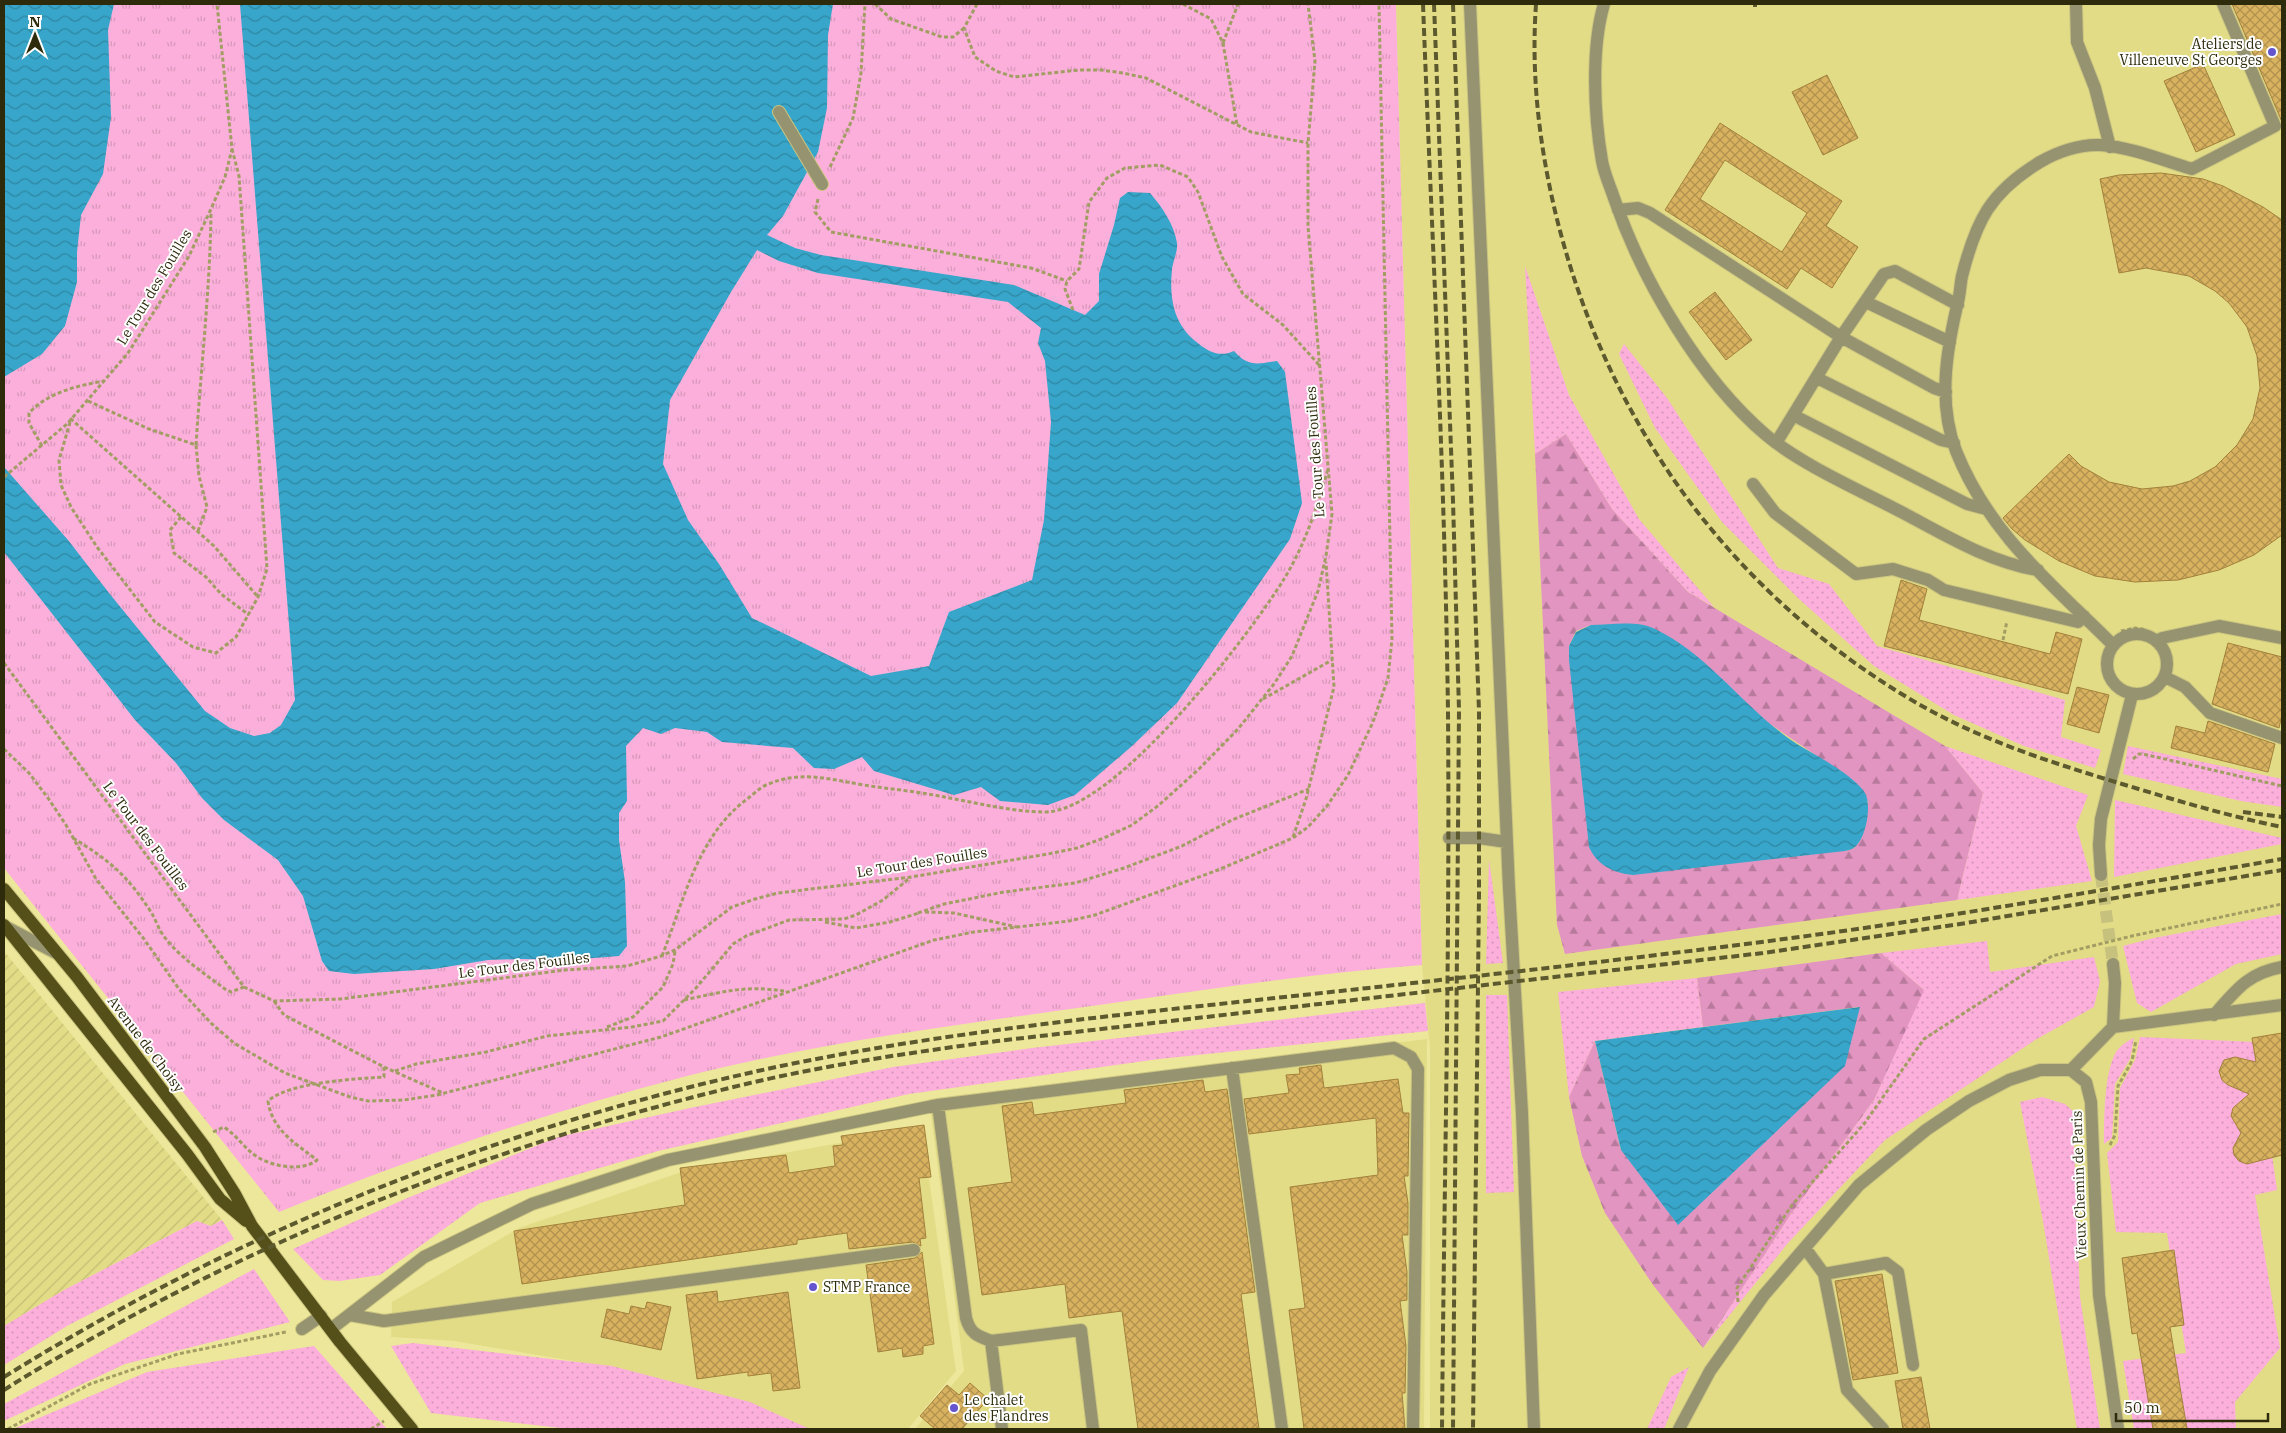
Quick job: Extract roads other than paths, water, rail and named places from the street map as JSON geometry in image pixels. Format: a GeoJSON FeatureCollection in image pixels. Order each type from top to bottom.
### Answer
{"type":"FeatureCollection","features":[{"type":"Feature","properties":{"kind":"main road","name":"Avenue de Choisy"},"geometry":{"type":"LineString","coordinates":[[4,890],[56,953],[205,1147],[235,1194],[252,1226],[320,1316],[412,1429]]}},
{"type":"Feature","properties":{"kind":"main road","name":"Avenue de Choisy"},"geometry":{"type":"LineString","coordinates":[[4,923],[187,1154],[220,1199],[252,1226]]}},
{"type":"Feature","properties":{"kind":"street"},"geometry":{"type":"LineString","coordinates":[[1470,4],[1507,842],[1522,1113],[1534,1429]]}},
{"type":"Feature","properties":{"kind":"street"},"geometry":{"type":"LineString","coordinates":[[1604,4],[1598,24],[1596,67],[1602,162],[1618,210],[1636,253],[1668,312],[1695,355],[1727,398],[1776,442],[1822,470],[1992,557],[2018,567],[2038,570]]}},
{"type":"Feature","properties":{"kind":"street"},"geometry":{"type":"LineString","coordinates":[[2076,4],[2077,42],[2095,88],[2110,147]]}},
{"type":"Feature","properties":{"kind":"street"},"geometry":{"type":"LineString","coordinates":[[2113,645],[2002,532],[1986,509],[1968,477],[1954,442],[1946,414],[1950,342],[1962,278],[1975,231],[2000,191],[2022,173],[2050,156],[2074,148],[2099,145],[2123,149],[2192,169],[2275,126],[2223,4]]}},
{"type":"Feature","properties":{"kind":"street"},"geometry":{"type":"LineString","coordinates":[[779,112],[822,184]]}},
{"type":"Feature","properties":{"kind":"street"},"geometry":{"type":"LineString","coordinates":[[1618,210],[1638,208],[1650,213],[1841,337],[1934,388],[1946,392]]}},
{"type":"Feature","properties":{"kind":"street"},"geometry":{"type":"LineString","coordinates":[[1776,442],[1841,337],[1884,274],[1895,271],[1958,305]]}},
{"type":"Feature","properties":{"kind":"street"},"geometry":{"type":"LineString","coordinates":[[1866,302],[1950,342]]}},
{"type":"Feature","properties":{"kind":"street"},"geometry":{"type":"LineString","coordinates":[[1817,378],[1941,440],[1954,442]]}},
{"type":"Feature","properties":{"kind":"street"},"geometry":{"type":"LineString","coordinates":[[1793,415],[1967,504],[1986,509]]}},
{"type":"Feature","properties":{"kind":"street"},"geometry":{"type":"LineString","coordinates":[[1753,484],[1775,512],[1856,574],[1893,569],[1928,580],[1944,590],[2012,608],[2078,622],[2084,616]]}},
{"type":"Feature","properties":{"kind":"street"},"geometry":{"type":"LineString","coordinates":[[2157,642],[2162,638],[2220,626],[2282,638]]}},
{"type":"Feature","properties":{"kind":"street"},"geometry":{"type":"LineString","coordinates":[[2135,634],[2146,635],[2157,642],[2167,657],[2168,667],[2165,677],[2159,686],[2142,695],[2132,695],[2115,686],[2109,678],[2106,668],[2107,659],[2113,645],[2125,636],[2135,634]]}},
{"type":"Feature","properties":{"kind":"street"},"geometry":{"type":"LineString","coordinates":[[2165,677],[2185,687],[2210,713],[2282,738]]}},
{"type":"Feature","properties":{"kind":"street"},"geometry":{"type":"LineString","coordinates":[[2101,875],[2100,819],[2132,695]]}},
{"type":"Feature","properties":{"kind":"street"},"geometry":{"type":"LineString","coordinates":[[1449,838],[1479,838],[1507,842]]}},
{"type":"Feature","properties":{"kind":"street"},"geometry":{"type":"LineString","coordinates":[[4,923],[56,953]]}},
{"type":"Feature","properties":{"kind":"street"},"geometry":{"type":"LineString","coordinates":[[2113,964],[2115,983],[2113,1027]]}},
{"type":"Feature","properties":{"kind":"street"},"geometry":{"type":"LineString","coordinates":[[2214,1015],[2241,984],[2265,970],[2282,967]]}},
{"type":"Feature","properties":{"kind":"street"},"geometry":{"type":"LineString","coordinates":[[1678,1429],[1710,1371],[1764,1295],[1859,1185],[1926,1130],[1969,1100],[2009,1080],[2040,1070],[2071,1070],[2113,1027],[2282,1005]]}},
{"type":"Feature","properties":{"kind":"street"},"geometry":{"type":"LineString","coordinates":[[331,1329],[424,1257],[532,1204],[668,1160],[938,1105],[1394,1048],[1411,1057],[1418,1069],[1413,1429]]}},
{"type":"Feature","properties":{"kind":"street"},"geometry":{"type":"LineString","coordinates":[[1232,1068],[1282,1429]]}},
{"type":"Feature","properties":{"kind":"street","name":"Vieux Chemin de Paris"},"geometry":{"type":"LineString","coordinates":[[2071,1070],[2086,1082],[2091,1102],[2099,1295],[2118,1429]]}},
{"type":"Feature","properties":{"kind":"street"},"geometry":{"type":"LineString","coordinates":[[938,1105],[969,1329],[978,1337],[991,1341],[1081,1330],[1093,1429]]}},
{"type":"Feature","properties":{"kind":"street"},"geometry":{"type":"LineString","coordinates":[[1804,1248],[1824,1274],[1847,1390],[1883,1429]]}},
{"type":"Feature","properties":{"kind":"street"},"geometry":{"type":"LineString","coordinates":[[350,1314],[384,1321],[914,1250]]}},
{"type":"Feature","properties":{"kind":"street"},"geometry":{"type":"LineString","coordinates":[[1824,1274],[1886,1263],[1898,1272],[1913,1365]]}},
{"type":"Feature","properties":{"kind":"street"},"geometry":{"type":"LineString","coordinates":[[302,1329],[320,1316]]}},
{"type":"Feature","properties":{"kind":"street"},"geometry":{"type":"LineString","coordinates":[[991,1341],[1002,1429]]}},
{"type":"Feature","properties":{"kind":"water"},"geometry":{"type":"Polygon","coordinates":[[[4,4],[114,4],[108,30],[111,117],[103,174],[81,215],[77,252],[77,282],[65,326],[42,354],[4,377],[4,4]]]}},
{"type":"Feature","properties":{"kind":"water"},"geometry":{"type":"Polygon","coordinates":[[[240,4],[833,4],[828,35],[827,108],[818,152],[783,216],[767,235],[795,248],[821,255],[1014,285],[1085,315],[1099,301],[1099,274],[1120,198],[1128,192],[1150,193],[1167,216],[1177,243],[1172,269],[1171,291],[1175,311],[1184,329],[1199,344],[1211,352],[1225,354],[1234,351],[1244,360],[1253,363],[1277,361],[1285,372],[1302,503],[1290,539],[1177,703],[1132,746],[1075,795],[1048,805],[1000,801],[981,787],[954,795],[874,771],[862,757],[834,769],[814,768],[793,748],[722,742],[707,732],[675,728],[661,734],[643,728],[626,746],[627,801],[619,813],[619,840],[625,882],[627,946],[619,956],[569,960],[488,960],[434,969],[354,974],[329,971],[322,961],[303,896],[278,860],[224,820],[202,798],[176,763],[135,720],[4,552],[4,467],[68,540],[205,711],[230,728],[254,736],[270,733],[281,725],[295,700],[240,4]],[[757,250],[731,292],[670,400],[663,464],[688,520],[719,564],[752,618],[871,676],[929,666],[949,612],[1032,580],[1044,520],[1051,422],[1045,361],[1038,343],[1041,328],[1008,302],[818,273],[779,261],[757,250]]]}},
{"type":"Feature","properties":{"kind":"water"},"geometry":{"type":"Polygon","coordinates":[[[1623,624],[1648,626],[1675,640],[1693,653],[1779,731],[1852,779],[1865,793],[1868,805],[1867,821],[1859,843],[1845,851],[1633,875],[1612,870],[1596,859],[1589,847],[1569,660],[1569,646],[1576,632],[1591,625],[1623,624]]]}},
{"type":"Feature","properties":{"kind":"water"},"geometry":{"type":"Polygon","coordinates":[[[1860,1007],[1845,1066],[1678,1225],[1621,1150],[1595,1041],[1860,1007]]]}},
{"type":"Feature","properties":{"kind":"tunnel"},"geometry":{"type":"LineString","coordinates":[[2101,875],[2113,964]]}},
{"type":"Feature","properties":{"kind":"railway"},"geometry":{"type":"LineString","coordinates":[[1423,4],[1441,447],[1448,713],[1448,982],[1442,1429]]}},
{"type":"Feature","properties":{"kind":"railway"},"geometry":{"type":"LineString","coordinates":[[1434,4],[1459,710],[1453,1429]]}},
{"type":"Feature","properties":{"kind":"railway"},"geometry":{"type":"LineString","coordinates":[[1453,4],[1479,711],[1479,893],[1473,1429]]}},
{"type":"Feature","properties":{"kind":"railway"},"geometry":{"type":"LineString","coordinates":[[1536,4],[1535,56],[1541,134],[1555,211],[1577,286],[1605,357],[1639,424],[1679,487],[1726,546],[1778,600],[1836,649],[1900,693],[1927,709],[2008,746],[2093,775],[2162,796],[2282,827]]}},
{"type":"Feature","properties":{"kind":"railway"},"geometry":{"type":"LineString","coordinates":[[2243,812],[2282,817]]}},
{"type":"Feature","properties":{"kind":"railway"},"geometry":{"type":"LineString","coordinates":[[4,1377],[94,1324],[187,1274],[282,1229],[379,1188],[477,1151],[577,1118],[679,1090],[781,1066],[883,1047],[1037,1025],[1556,967],[1844,931],[2282,859]]}},
{"type":"Feature","properties":{"kind":"railway"},"geometry":{"type":"LineString","coordinates":[[4,1390],[119,1323],[194,1284],[270,1247],[348,1213],[506,1153],[587,1127],[750,1083],[874,1059],[997,1041],[1763,953],[1960,924],[2282,870]]}},
{"type":"Feature","properties":{"kind":"place","name":"Ateliers de Villeneuve St Georges"},"geometry":{"type":"Point","coordinates":[2272,52]}},
{"type":"Feature","properties":{"kind":"place","name":"STMP France"},"geometry":{"type":"Point","coordinates":[813,1287]}},
{"type":"Feature","properties":{"kind":"place","name":"Le chalet des Flandres"},"geometry":{"type":"Point","coordinates":[954,1408]}}]}
